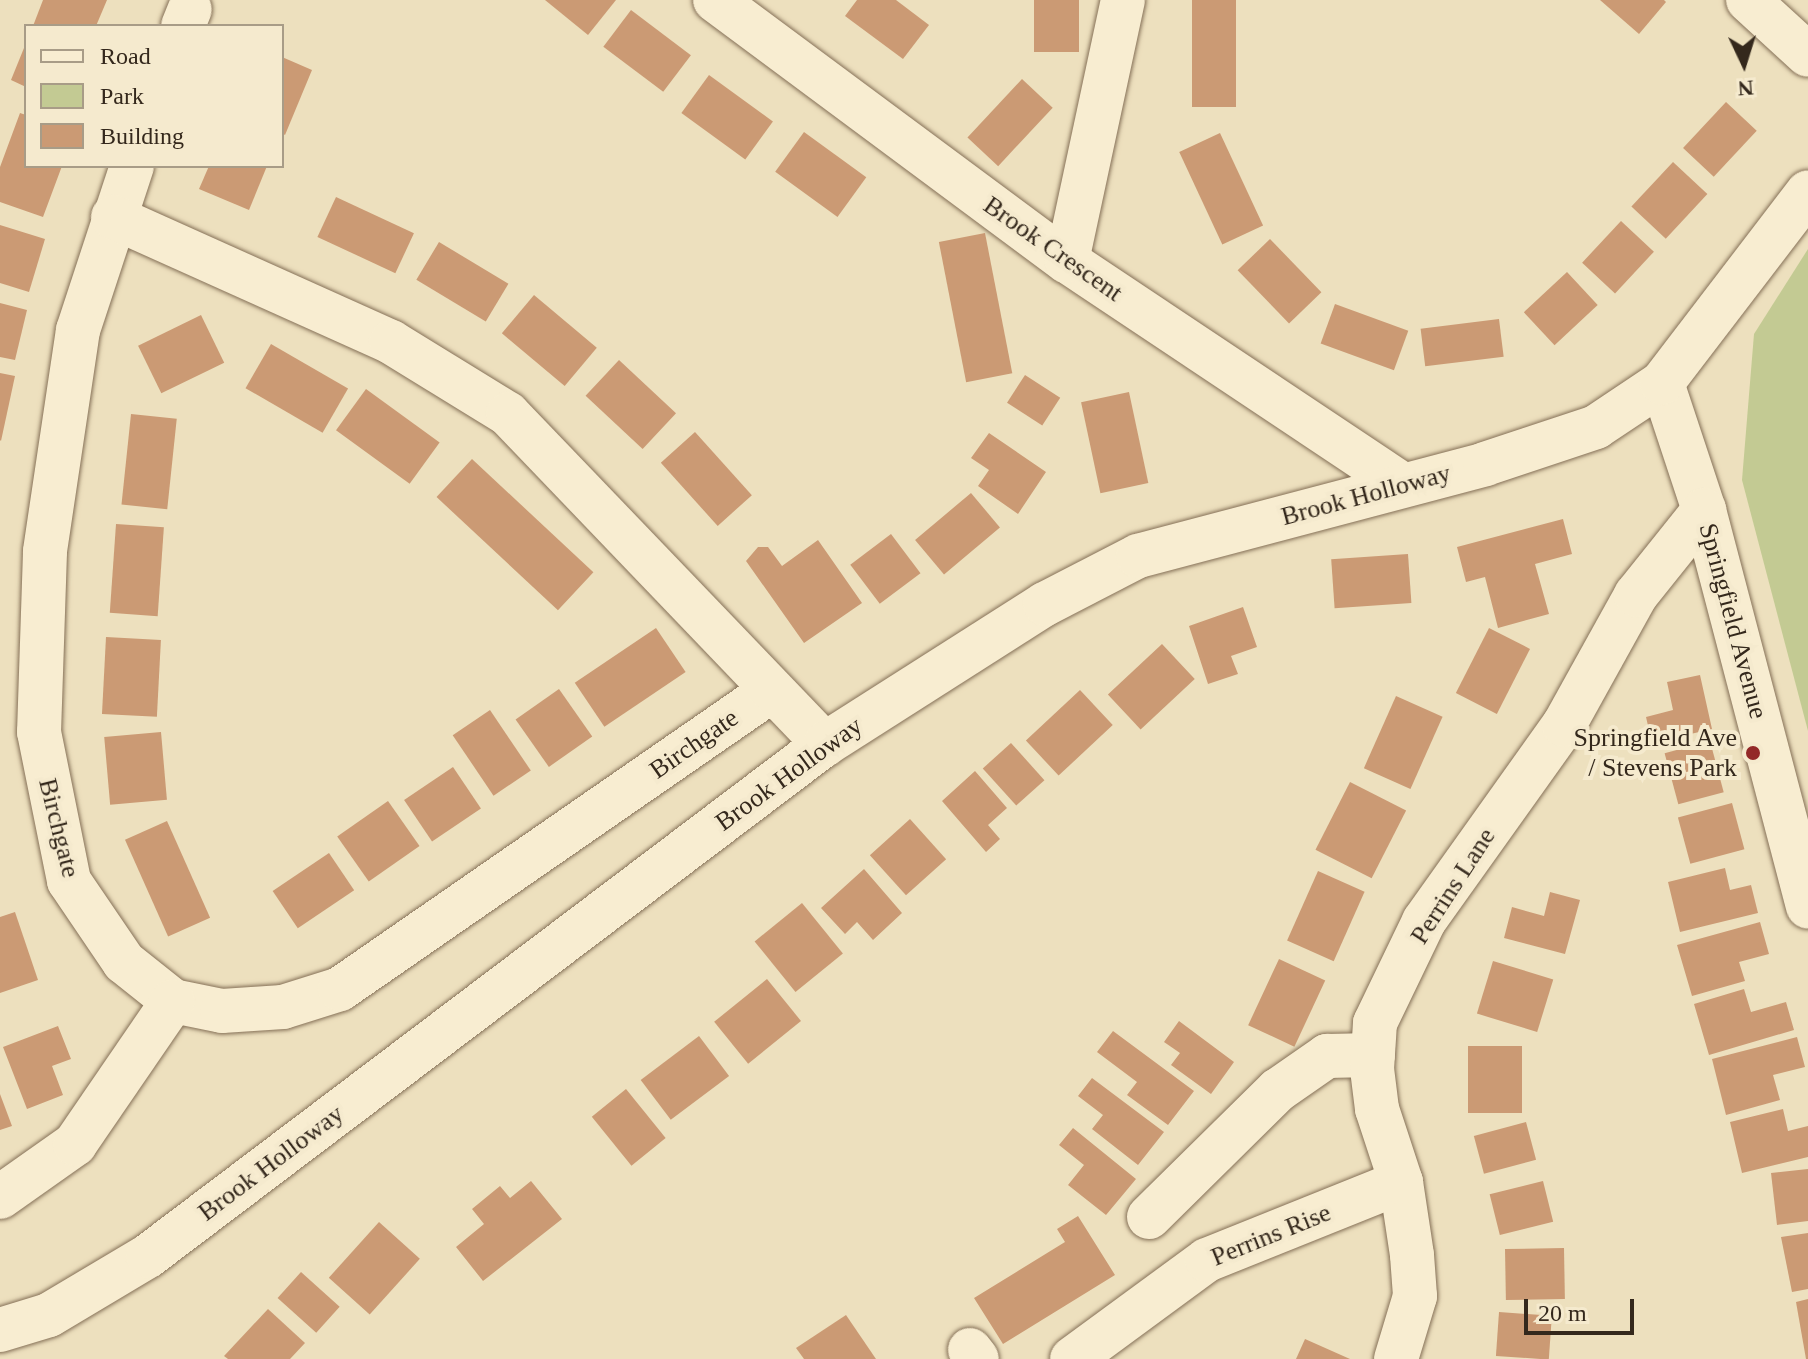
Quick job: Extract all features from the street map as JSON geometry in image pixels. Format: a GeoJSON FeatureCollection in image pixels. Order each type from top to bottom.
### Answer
{"type":"FeatureCollection","features":[{"type":"Feature","properties":{"kind":"street","name":"Brook Crescent"},"geometry":{"type":"LineString","coordinates":[[715,0],[1067,261],[1401,484]]}},
{"type":"Feature","properties":{"kind":"street"},"geometry":{"type":"LineString","coordinates":[[1067,261],[1123,0]]}},
{"type":"Feature","properties":{"kind":"street"},"geometry":{"type":"LineString","coordinates":[[1748,0],[1808,55]]}},
{"type":"Feature","properties":{"kind":"street","name":"Birchgate"},"geometry":{"type":"LineString","coordinates":[[131,168],[78,330],[45,552],[39,732],[47,791],[69,881],[124,962],[173,1001],[222,1011],[283,1007],[340,989],[771,691]]}},
{"type":"Feature","properties":{"kind":"street","name":"Brook Holloway"},"geometry":{"type":"LineString","coordinates":[[0,1330],[49,1315],[148,1256],[825,744],[1045,604],[1138,556],[1596,427],[1662,383],[1808,192]]}},
{"type":"Feature","properties":{"kind":"street"},"geometry":{"type":"LineString","coordinates":[[113,217],[391,342],[508,414],[825,744]]}},
{"type":"Feature","properties":{"kind":"street","name":"Springfield Avenue"},"geometry":{"type":"LineString","coordinates":[[1662,383],[1704,510],[1808,907]]}},
{"type":"Feature","properties":{"kind":"street","name":"Perrins Lane"},"geometry":{"type":"LineString","coordinates":[[1396,1359],[1415,1296],[1401,1182],[1377,1109],[1373,1055],[1375,1023],[1424,921],[1564,725],[1636,595],[1704,510]]}},
{"type":"Feature","properties":{"kind":"street"},"geometry":{"type":"LineString","coordinates":[[0,1197],[75,1144],[173,1001]]}},
{"type":"Feature","properties":{"kind":"street"},"geometry":{"type":"LineString","coordinates":[[1149,1217],[1278,1090],[1327,1056],[1373,1055]]}},
{"type":"Feature","properties":{"kind":"street","name":"Perrins Rise"},"geometry":{"type":"LineString","coordinates":[[1072,1359],[1207,1260],[1401,1182]]}},
{"type":"Feature","properties":{"kind":"green space"},"geometry":{"type":"Polygon","coordinates":[[[1808,249],[1808,731],[1742,480],[1754,334],[1808,249]]]}},
{"type":"Feature","properties":{"kind":"building"},"geometry":{"type":"Polygon","coordinates":[[[43,0],[107,0],[97,24],[34,24],[43,0]]]}},
{"type":"Feature","properties":{"kind":"building"},"geometry":{"type":"Polygon","coordinates":[[[545,0],[616,0],[588,35],[545,0]]]}},
{"type":"Feature","properties":{"kind":"building"},"geometry":{"type":"Polygon","coordinates":[[[857,0],[896,0],[929,25],[903,59],[845,16],[857,0]]]}},
{"type":"Feature","properties":{"kind":"building"},"geometry":{"type":"Polygon","coordinates":[[[1034,0],[1079,0],[1079,52],[1034,52],[1034,0]]]}},
{"type":"Feature","properties":{"kind":"building"},"geometry":{"type":"Polygon","coordinates":[[[1192,0],[1236,0],[1236,107],[1192,107],[1192,0]]]}},
{"type":"Feature","properties":{"kind":"building"},"geometry":{"type":"Polygon","coordinates":[[[1600,0],[1664,0],[1666,2],[1639,34],[1600,0]]]}},
{"type":"Feature","properties":{"kind":"building"},"geometry":{"type":"Polygon","coordinates":[[[631,10],[691,55],[663,92],[603,47],[631,10]]]}},
{"type":"Feature","properties":{"kind":"building"},"geometry":{"type":"Polygon","coordinates":[[[24,48],[24,86],[11,80],[24,48]]]}},
{"type":"Feature","properties":{"kind":"building"},"geometry":{"type":"Polygon","coordinates":[[[284,58],[312,70],[284,134],[284,58]]]}},
{"type":"Feature","properties":{"kind":"building"},"geometry":{"type":"Polygon","coordinates":[[[709,75],[773,121],[745,159],[681,113],[709,75]]]}},
{"type":"Feature","properties":{"kind":"building"},"geometry":{"type":"Polygon","coordinates":[[[1022,79],[1053,108],[998,166],[967,138],[1022,79]]]}},
{"type":"Feature","properties":{"kind":"building"},"geometry":{"type":"Polygon","coordinates":[[[1726,102],[1757,131],[1714,177],[1683,148],[1726,102]]]}},
{"type":"Feature","properties":{"kind":"building"},"geometry":{"type":"Polygon","coordinates":[[[20,113],[24,114],[24,168],[61,168],[43,217],[0,202],[0,167],[20,113]]]}},
{"type":"Feature","properties":{"kind":"building"},"geometry":{"type":"Polygon","coordinates":[[[804,132],[866,177],[837,217],[775,172],[804,132]]]}},
{"type":"Feature","properties":{"kind":"building"},"geometry":{"type":"Polygon","coordinates":[[[1220,133],[1263,225],[1222,244],[1179,152],[1220,133]]]}},
{"type":"Feature","properties":{"kind":"building"},"geometry":{"type":"Polygon","coordinates":[[[1673,162],[1707,194],[1666,239],[1631,207],[1673,162]]]}},
{"type":"Feature","properties":{"kind":"building"},"geometry":{"type":"Polygon","coordinates":[[[208,168],[266,168],[249,210],[199,189],[208,168]]]}},
{"type":"Feature","properties":{"kind":"building"},"geometry":{"type":"Polygon","coordinates":[[[336,197],[414,233],[395,273],[317,237],[336,197]]]}},
{"type":"Feature","properties":{"kind":"building"},"geometry":{"type":"Polygon","coordinates":[[[1621,221],[1654,252],[1615,293],[1582,263],[1621,221]]]}},
{"type":"Feature","properties":{"kind":"building"},"geometry":{"type":"Polygon","coordinates":[[[0,225],[45,239],[29,292],[0,283],[0,225]]]}},
{"type":"Feature","properties":{"kind":"building"},"geometry":{"type":"Polygon","coordinates":[[[985,233],[1012,373],[966,382],[939,242],[985,233]]]}},
{"type":"Feature","properties":{"kind":"building"},"geometry":{"type":"Polygon","coordinates":[[[1270,239],[1321,292],[1289,323],[1238,270],[1270,239]]]}},
{"type":"Feature","properties":{"kind":"building"},"geometry":{"type":"Polygon","coordinates":[[[439,242],[508,284],[486,321],[416,280],[439,242]]]}},
{"type":"Feature","properties":{"kind":"building"},"geometry":{"type":"Polygon","coordinates":[[[1567,272],[1598,305],[1555,345],[1524,312],[1567,272]]]}},
{"type":"Feature","properties":{"kind":"building"},"geometry":{"type":"Polygon","coordinates":[[[534,295],[597,348],[565,386],[502,333],[534,295]]]}},
{"type":"Feature","properties":{"kind":"building"},"geometry":{"type":"Polygon","coordinates":[[[0,303],[27,310],[15,360],[0,357],[0,303]]]}},
{"type":"Feature","properties":{"kind":"building"},"geometry":{"type":"Polygon","coordinates":[[[1335,304],[1408,331],[1394,370],[1321,343],[1335,304]]]}},
{"type":"Feature","properties":{"kind":"building"},"geometry":{"type":"Polygon","coordinates":[[[201,315],[224,363],[161,393],[138,346],[201,315]]]}},
{"type":"Feature","properties":{"kind":"building"},"geometry":{"type":"Polygon","coordinates":[[[1499,319],[1504,357],[1425,366],[1421,329],[1499,319]]]}},
{"type":"Feature","properties":{"kind":"building"},"geometry":{"type":"Polygon","coordinates":[[[271,344],[348,388],[323,433],[246,388],[271,344]]]}},
{"type":"Feature","properties":{"kind":"building"},"geometry":{"type":"Polygon","coordinates":[[[619,360],[676,413],[643,449],[586,396],[619,360]]]}},
{"type":"Feature","properties":{"kind":"building"},"geometry":{"type":"Polygon","coordinates":[[[0,373],[15,376],[1,441],[0,440],[0,373]]]}},
{"type":"Feature","properties":{"kind":"building"},"geometry":{"type":"Polygon","coordinates":[[[1025,375],[1060,398],[1042,426],[1007,403],[1025,375]]]}},
{"type":"Feature","properties":{"kind":"building"},"geometry":{"type":"Polygon","coordinates":[[[366,389],[440,442],[410,484],[336,430],[366,389]]]}},
{"type":"Feature","properties":{"kind":"building"},"geometry":{"type":"Polygon","coordinates":[[[1129,392],[1148,483],[1100,493],[1081,402],[1129,392]]]}},
{"type":"Feature","properties":{"kind":"building"},"geometry":{"type":"Polygon","coordinates":[[[131,414],[177,419],[167,509],[121,505],[131,414]]]}},
{"type":"Feature","properties":{"kind":"building"},"geometry":{"type":"Polygon","coordinates":[[[695,432],[752,495],[718,526],[661,463],[695,432]]]}},
{"type":"Feature","properties":{"kind":"building"},"geometry":{"type":"Polygon","coordinates":[[[989,433],[1046,472],[1018,514],[978,486],[989,470],[971,458],[989,433]]]}},
{"type":"Feature","properties":{"kind":"building"},"geometry":{"type":"Polygon","coordinates":[[[472,459],[593,572],[558,610],[437,497],[472,459]]]}},
{"type":"Feature","properties":{"kind":"building"},"geometry":{"type":"Polygon","coordinates":[[[971,493],[1000,527],[944,574],[915,540],[971,493]]]}},
{"type":"Feature","properties":{"kind":"building"},"geometry":{"type":"Polygon","coordinates":[[[1563,519],[1572,554],[1535,564],[1549,614],[1498,628],[1485,577],[1466,582],[1457,547],[1563,519]]]}},
{"type":"Feature","properties":{"kind":"building"},"geometry":{"type":"Polygon","coordinates":[[[116,524],[164,527],[158,616],[110,613],[116,524]]]}},
{"type":"Feature","properties":{"kind":"building"},"geometry":{"type":"Polygon","coordinates":[[[891,534],[920,573],[880,604],[850,565],[891,534]]]}},
{"type":"Feature","properties":{"kind":"building"},"geometry":{"type":"Polygon","coordinates":[[[818,540],[862,603],[804,643],[746,561],[758,547],[768,547],[782,566],[818,540]]]}},
{"type":"Feature","properties":{"kind":"building"},"geometry":{"type":"Polygon","coordinates":[[[1408,554],[1411,603],[1335,608],[1331,559],[1408,554]]]}},
{"type":"Feature","properties":{"kind":"building"},"geometry":{"type":"Polygon","coordinates":[[[1243,607],[1257,647],[1231,656],[1238,674],[1208,684],[1189,626],[1243,607]]]}},
{"type":"Feature","properties":{"kind":"building"},"geometry":{"type":"Polygon","coordinates":[[[656,628],[686,672],[604,727],[575,683],[656,628]]]}},
{"type":"Feature","properties":{"kind":"building"},"geometry":{"type":"Polygon","coordinates":[[[1489,628],[1530,649],[1497,714],[1456,693],[1489,628]]]}},
{"type":"Feature","properties":{"kind":"building"},"geometry":{"type":"Polygon","coordinates":[[[106,637],[161,640],[157,717],[102,714],[106,637]]]}},
{"type":"Feature","properties":{"kind":"building"},"geometry":{"type":"Polygon","coordinates":[[[1162,644],[1195,679],[1141,730],[1108,694],[1162,644]]]}},
{"type":"Feature","properties":{"kind":"building"},"geometry":{"type":"Polygon","coordinates":[[[1700,675],[1712,729],[1652,743],[1646,717],[1673,710],[1667,682],[1700,675]]]}},
{"type":"Feature","properties":{"kind":"building"},"geometry":{"type":"Polygon","coordinates":[[[559,689],[592,737],[549,767],[516,719],[559,689]]]}},
{"type":"Feature","properties":{"kind":"building"},"geometry":{"type":"Polygon","coordinates":[[[1080,690],[1113,725],[1059,776],[1026,740],[1080,690]]]}},
{"type":"Feature","properties":{"kind":"building"},"geometry":{"type":"Polygon","coordinates":[[[1396,696],[1443,717],[1410,789],[1364,768],[1396,696]]]}},
{"type":"Feature","properties":{"kind":"building"},"geometry":{"type":"Polygon","coordinates":[[[490,710],[531,771],[494,796],[453,735],[490,710]]]}},
{"type":"Feature","properties":{"kind":"building"},"geometry":{"type":"Polygon","coordinates":[[[161,732],[167,800],[110,805],[104,737],[161,732]]]}},
{"type":"Feature","properties":{"kind":"building"},"geometry":{"type":"Polygon","coordinates":[[[1710,741],[1724,792],[1678,804],[1665,753],[1710,741]]]}},
{"type":"Feature","properties":{"kind":"building"},"geometry":{"type":"Polygon","coordinates":[[[1011,743],[1044,780],[1016,806],[983,768],[1011,743]]]}},
{"type":"Feature","properties":{"kind":"building"},"geometry":{"type":"Polygon","coordinates":[[[453,767],[481,808],[432,841],[404,800],[453,767]]]}},
{"type":"Feature","properties":{"kind":"building"},"geometry":{"type":"Polygon","coordinates":[[[975,771],[1007,808],[988,825],[1000,839],[986,852],[942,801],[975,771]]]}},
{"type":"Feature","properties":{"kind":"building"},"geometry":{"type":"Polygon","coordinates":[[[1350,782],[1406,811],[1372,878],[1315,850],[1350,782]]]}},
{"type":"Feature","properties":{"kind":"building"},"geometry":{"type":"Polygon","coordinates":[[[388,801],[420,846],[369,882],[337,837],[388,801]]]}},
{"type":"Feature","properties":{"kind":"building"},"geometry":{"type":"Polygon","coordinates":[[[1732,803],[1744,849],[1690,864],[1678,817],[1732,803]]]}},
{"type":"Feature","properties":{"kind":"building"},"geometry":{"type":"Polygon","coordinates":[[[910,819],[946,859],[906,895],[870,855],[910,819]]]}},
{"type":"Feature","properties":{"kind":"building"},"geometry":{"type":"Polygon","coordinates":[[[167,821],[210,918],[168,937],[125,840],[167,821]]]}},
{"type":"Feature","properties":{"kind":"building"},"geometry":{"type":"Polygon","coordinates":[[[329,853],[354,890],[298,928],[273,891],[329,853]]]}},
{"type":"Feature","properties":{"kind":"building"},"geometry":{"type":"Polygon","coordinates":[[[1725,868],[1730,890],[1751,885],[1758,913],[1680,932],[1668,882],[1725,868]]]}},
{"type":"Feature","properties":{"kind":"building"},"geometry":{"type":"Polygon","coordinates":[[[864,869],[902,913],[873,940],[857,922],[845,934],[821,908],[864,869]]]}},
{"type":"Feature","properties":{"kind":"building"},"geometry":{"type":"Polygon","coordinates":[[[1318,871],[1365,892],[1334,961],[1287,940],[1318,871]]]}},
{"type":"Feature","properties":{"kind":"building"},"geometry":{"type":"Polygon","coordinates":[[[1550,892],[1580,900],[1565,954],[1504,938],[1512,907],[1544,916],[1550,892]]]}},
{"type":"Feature","properties":{"kind":"building"},"geometry":{"type":"Polygon","coordinates":[[[802,903],[843,954],[795,992],[755,941],[802,903]]]}},
{"type":"Feature","properties":{"kind":"building"},"geometry":{"type":"Polygon","coordinates":[[[15,912],[38,980],[0,993],[0,917],[15,912]]]}},
{"type":"Feature","properties":{"kind":"building"},"geometry":{"type":"Polygon","coordinates":[[[1760,922],[1769,954],[1739,962],[1745,981],[1692,996],[1677,945],[1760,922]]]}},
{"type":"Feature","properties":{"kind":"building"},"geometry":{"type":"Polygon","coordinates":[[[1279,959],[1325,981],[1294,1047],[1248,1025],[1279,959]]]}},
{"type":"Feature","properties":{"kind":"building"},"geometry":{"type":"Polygon","coordinates":[[[1493,961],[1553,979],[1537,1032],[1477,1014],[1493,961]]]}},
{"type":"Feature","properties":{"kind":"building"},"geometry":{"type":"Polygon","coordinates":[[[767,979],[801,1021],[748,1064],[714,1022],[767,979]]]}},
{"type":"Feature","properties":{"kind":"building"},"geometry":{"type":"Polygon","coordinates":[[[1744,989],[1751,1012],[1786,1002],[1794,1030],[1709,1055],[1694,1004],[1744,989]]]}},
{"type":"Feature","properties":{"kind":"building"},"geometry":{"type":"Polygon","coordinates":[[[1179,1021],[1234,1062],[1211,1094],[1171,1065],[1180,1053],[1164,1042],[1179,1021]]]}},
{"type":"Feature","properties":{"kind":"building"},"geometry":{"type":"Polygon","coordinates":[[[58,1026],[71,1059],[52,1066],[63,1095],[27,1109],[3,1047],[58,1026]]]}},
{"type":"Feature","properties":{"kind":"building"},"geometry":{"type":"Polygon","coordinates":[[[1113,1031],[1194,1091],[1168,1125],[1127,1095],[1137,1082],[1097,1052],[1113,1031]]]}},
{"type":"Feature","properties":{"kind":"building"},"geometry":{"type":"Polygon","coordinates":[[[699,1036],[729,1076],[671,1120],[641,1080],[699,1036]]]}},
{"type":"Feature","properties":{"kind":"building"},"geometry":{"type":"Polygon","coordinates":[[[1797,1037],[1805,1067],[1773,1075],[1780,1100],[1726,1115],[1712,1059],[1797,1037]]]}},
{"type":"Feature","properties":{"kind":"building"},"geometry":{"type":"Polygon","coordinates":[[[1468,1046],[1522,1046],[1522,1113],[1468,1113],[1468,1046]]]}},
{"type":"Feature","properties":{"kind":"building"},"geometry":{"type":"Polygon","coordinates":[[[1092,1078],[1164,1132],[1138,1165],[1092,1129],[1103,1115],[1078,1096],[1092,1078]]]}},
{"type":"Feature","properties":{"kind":"building"},"geometry":{"type":"Polygon","coordinates":[[[626,1089],[666,1138],[631,1166],[592,1117],[626,1089]]]}},
{"type":"Feature","properties":{"kind":"building"},"geometry":{"type":"Polygon","coordinates":[[[0,1094],[12,1126],[0,1130],[0,1094]]]}},
{"type":"Feature","properties":{"kind":"building"},"geometry":{"type":"Polygon","coordinates":[[[1783,1109],[1788,1131],[1808,1126],[1808,1157],[1742,1173],[1730,1122],[1783,1109]]]}},
{"type":"Feature","properties":{"kind":"building"},"geometry":{"type":"Polygon","coordinates":[[[1526,1122],[1536,1160],[1484,1174],[1474,1136],[1526,1122]]]}},
{"type":"Feature","properties":{"kind":"building"},"geometry":{"type":"Polygon","coordinates":[[[1073,1128],[1136,1179],[1106,1215],[1068,1185],[1084,1165],[1059,1145],[1073,1128]]]}},
{"type":"Feature","properties":{"kind":"building"},"geometry":{"type":"Polygon","coordinates":[[[1808,1169],[1808,1221],[1777,1225],[1771,1173],[1808,1169]]]}},
{"type":"Feature","properties":{"kind":"building"},"geometry":{"type":"Polygon","coordinates":[[[531,1181],[562,1219],[483,1281],[456,1247],[484,1224],[472,1209],[500,1186],[510,1198],[531,1181]]]}},
{"type":"Feature","properties":{"kind":"building"},"geometry":{"type":"Polygon","coordinates":[[[1543,1181],[1553,1222],[1500,1235],[1490,1194],[1543,1181]]]}},
{"type":"Feature","properties":{"kind":"building"},"geometry":{"type":"Polygon","coordinates":[[[1078,1216],[1115,1275],[1003,1344],[974,1298],[1065,1242],[1057,1229],[1078,1216]]]}},
{"type":"Feature","properties":{"kind":"building"},"geometry":{"type":"Polygon","coordinates":[[[379,1222],[420,1259],[370,1315],[329,1278],[379,1222]]]}},
{"type":"Feature","properties":{"kind":"building"},"geometry":{"type":"Polygon","coordinates":[[[1808,1233],[1808,1289],[1792,1292],[1781,1237],[1808,1233]]]}},
{"type":"Feature","properties":{"kind":"building"},"geometry":{"type":"Polygon","coordinates":[[[1564,1248],[1565,1299],[1506,1300],[1505,1249],[1564,1248]]]}},
{"type":"Feature","properties":{"kind":"building"},"geometry":{"type":"Polygon","coordinates":[[[301,1272],[340,1307],[316,1333],[278,1298],[301,1272]]]}},
{"type":"Feature","properties":{"kind":"building"},"geometry":{"type":"Polygon","coordinates":[[[1808,1299],[1808,1359],[1806,1359],[1796,1302],[1808,1299]]]}},
{"type":"Feature","properties":{"kind":"building"},"geometry":{"type":"Polygon","coordinates":[[[268,1309],[305,1343],[290,1359],[228,1359],[224,1356],[268,1309]]]}},
{"type":"Feature","properties":{"kind":"building"},"geometry":{"type":"Polygon","coordinates":[[[1499,1312],[1552,1316],[1549,1359],[1496,1356],[1499,1312]]]}},
{"type":"Feature","properties":{"kind":"building"},"geometry":{"type":"Polygon","coordinates":[[[846,1315],[876,1359],[804,1359],[796,1348],[846,1315]]]}},
{"type":"Feature","properties":{"kind":"building"},"geometry":{"type":"Polygon","coordinates":[[[1305,1339],[1350,1359],[1296,1359],[1305,1339]]]}},
{"type":"Feature","properties":{"kind":"place","name":"Springfield Ave / Stevens Park"},"geometry":{"type":"Point","coordinates":[1753,753]}}]}
